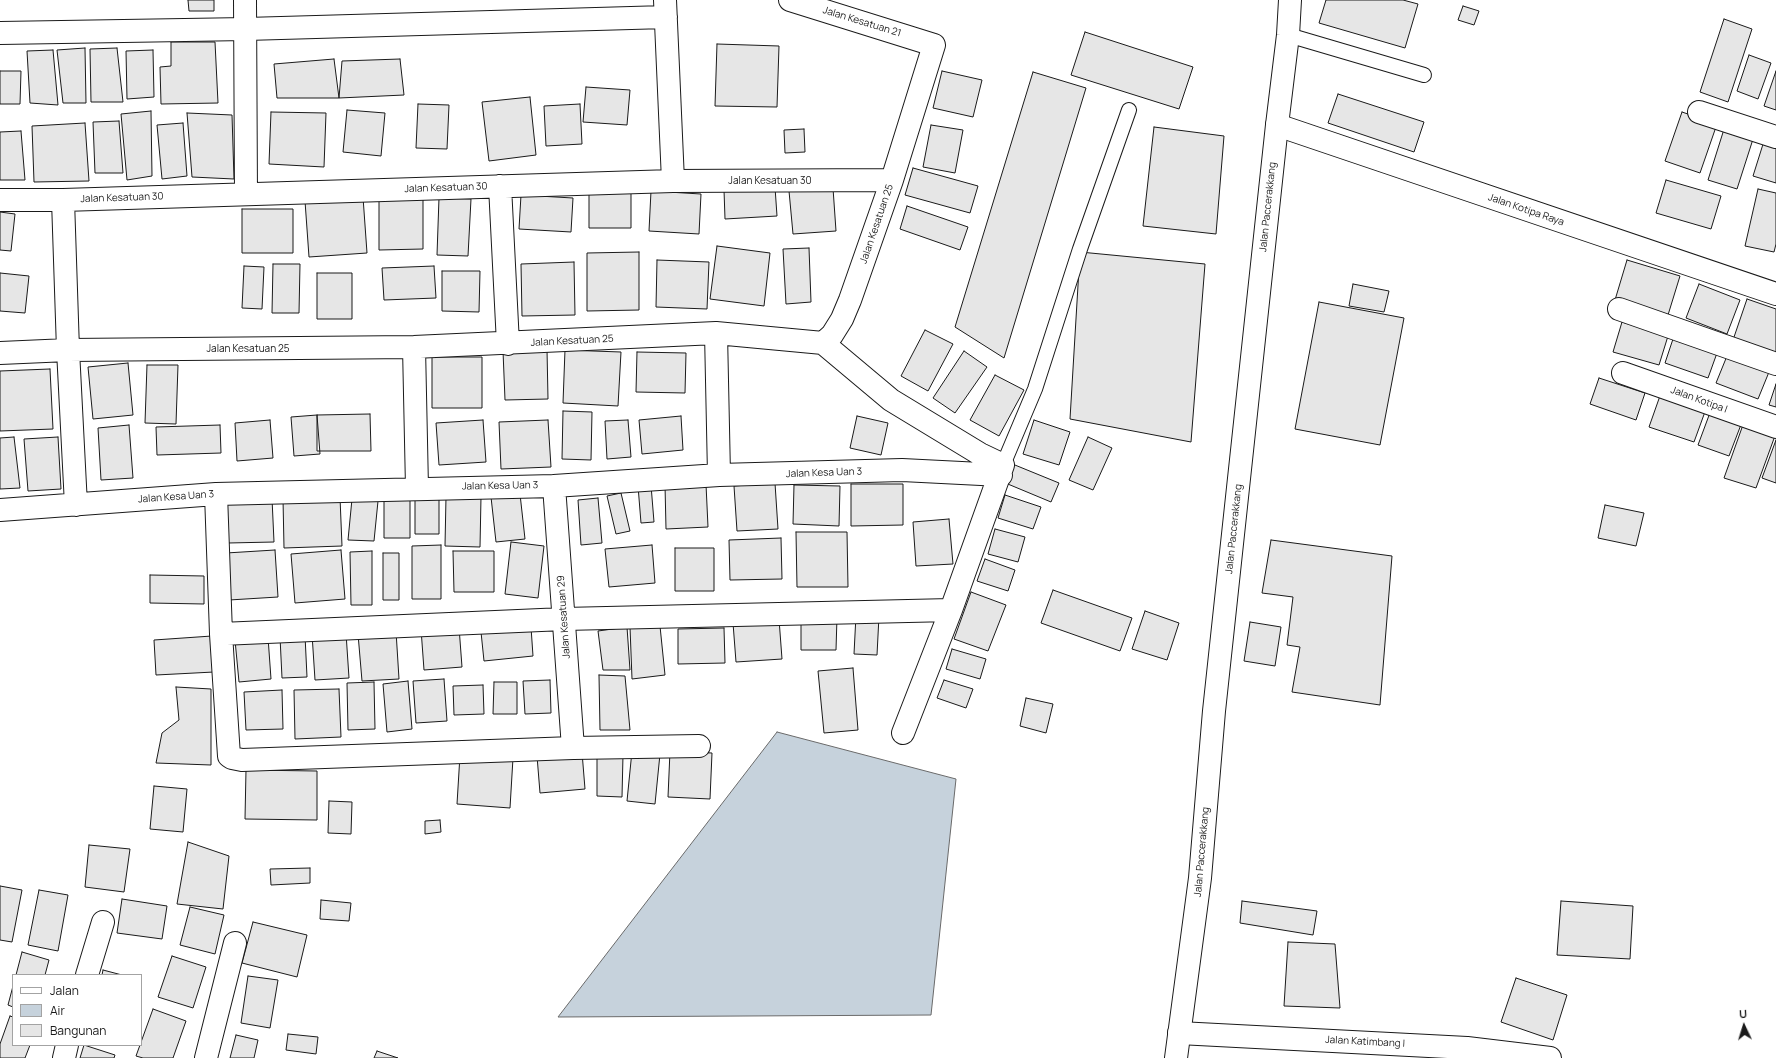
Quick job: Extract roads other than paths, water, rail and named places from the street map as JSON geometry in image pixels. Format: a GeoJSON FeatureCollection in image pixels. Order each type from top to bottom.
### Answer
{"type":"FeatureCollection","features":[{"type":"Feature","properties":{"kind":"street"},"geometry":{"type":"LineString","coordinates":[[245,0],[246,194]]}},
{"type":"Feature","properties":{"kind":"street","name":"Jalan Kesatuan 21"},"geometry":{"type":"LineString","coordinates":[[790,0],[934,45]]}},
{"type":"Feature","properties":{"kind":"street","name":"Jalan Paccerakkang"},"geometry":{"type":"LineString","coordinates":[[1176,1058],[1200,878],[1214,711],[1288,35],[1290,0]]}},
{"type":"Feature","properties":{"kind":"street"},"geometry":{"type":"LineString","coordinates":[[0,33],[246,29],[666,9],[673,181]]}},
{"type":"Feature","properties":{"kind":"street","name":"Jalan Kesatuan 25"},"geometry":{"type":"LineString","coordinates":[[0,354],[68,350],[414,348],[716,334],[823,343],[832,335],[842,319],[892,180],[934,45]]}},
{"type":"Feature","properties":{"kind":"street"},"geometry":{"type":"LineString","coordinates":[[1700,112],[1776,137]]}},
{"type":"Feature","properties":{"kind":"street","name":"Jalan Kotipa Raya"},"geometry":{"type":"LineString","coordinates":[[1277,125],[1776,294]]}},
{"type":"Feature","properties":{"kind":"street","name":"Jalan Kesatuan 30"},"geometry":{"type":"LineString","coordinates":[[0,200],[63,200],[673,181],[892,180]]}},
{"type":"Feature","properties":{"kind":"street"},"geometry":{"type":"LineString","coordinates":[[500,186],[508,344]]}},
{"type":"Feature","properties":{"kind":"street"},"geometry":{"type":"LineString","coordinates":[[63,200],[68,350],[76,505]]}},
{"type":"Feature","properties":{"kind":"street"},"geometry":{"type":"LineString","coordinates":[[1619,309],[1776,364]]}},
{"type":"Feature","properties":{"kind":"street"},"geometry":{"type":"LineString","coordinates":[[716,334],[720,476]]}},
{"type":"Feature","properties":{"kind":"street"},"geometry":{"type":"LineString","coordinates":[[823,343],[891,400],[980,454],[1002,470],[951,610],[903,733]]}},
{"type":"Feature","properties":{"kind":"street"},"geometry":{"type":"LineString","coordinates":[[414,348],[417,488]]}},
{"type":"Feature","properties":{"kind":"street","name":"Jalan Kotipa I"},"geometry":{"type":"LineString","coordinates":[[1623,373],[1776,427]]}},
{"type":"Feature","properties":{"kind":"street","name":"Jalan Kesa Uan 3"},"geometry":{"type":"LineString","coordinates":[[0,510],[216,494],[417,488],[554,486],[720,476],[902,470],[1002,470]]}},
{"type":"Feature","properties":{"kind":"street","name":"Jalan Kesatuan 29"},"geometry":{"type":"LineString","coordinates":[[554,486],[573,748]]}},
{"type":"Feature","properties":{"kind":"street"},"geometry":{"type":"LineString","coordinates":[[216,494],[222,634],[230,756],[236,760],[573,748],[699,746]]}},
{"type":"Feature","properties":{"kind":"street"},"geometry":{"type":"LineString","coordinates":[[222,634],[564,619],[951,610]]}},
{"type":"Feature","properties":{"kind":"street"},"geometry":{"type":"LineString","coordinates":[[87,974],[102,922]]}},
{"type":"Feature","properties":{"kind":"street"},"geometry":{"type":"LineString","coordinates":[[206,1058],[235,943]]}},
{"type":"Feature","properties":{"kind":"street","name":"Jalan Katimbang I"},"geometry":{"type":"LineString","coordinates":[[1179,1033],[1550,1058]]}},
{"type":"Feature","properties":{"kind":"street"},"geometry":{"type":"LineString","coordinates":[[64,1058],[67,1046]]}},
{"type":"Feature","properties":{"kind":"lane"},"geometry":{"type":"LineString","coordinates":[[1288,35],[1424,75]]}},
{"type":"Feature","properties":{"kind":"lane"},"geometry":{"type":"LineString","coordinates":[[1002,470],[1035,389],[1080,249],[1129,110]]}},
{"type":"Feature","properties":{"kind":"water"},"geometry":{"type":"Polygon","coordinates":[[[777,732],[956,779],[931,1015],[558,1017],[777,732]]]}}]}
